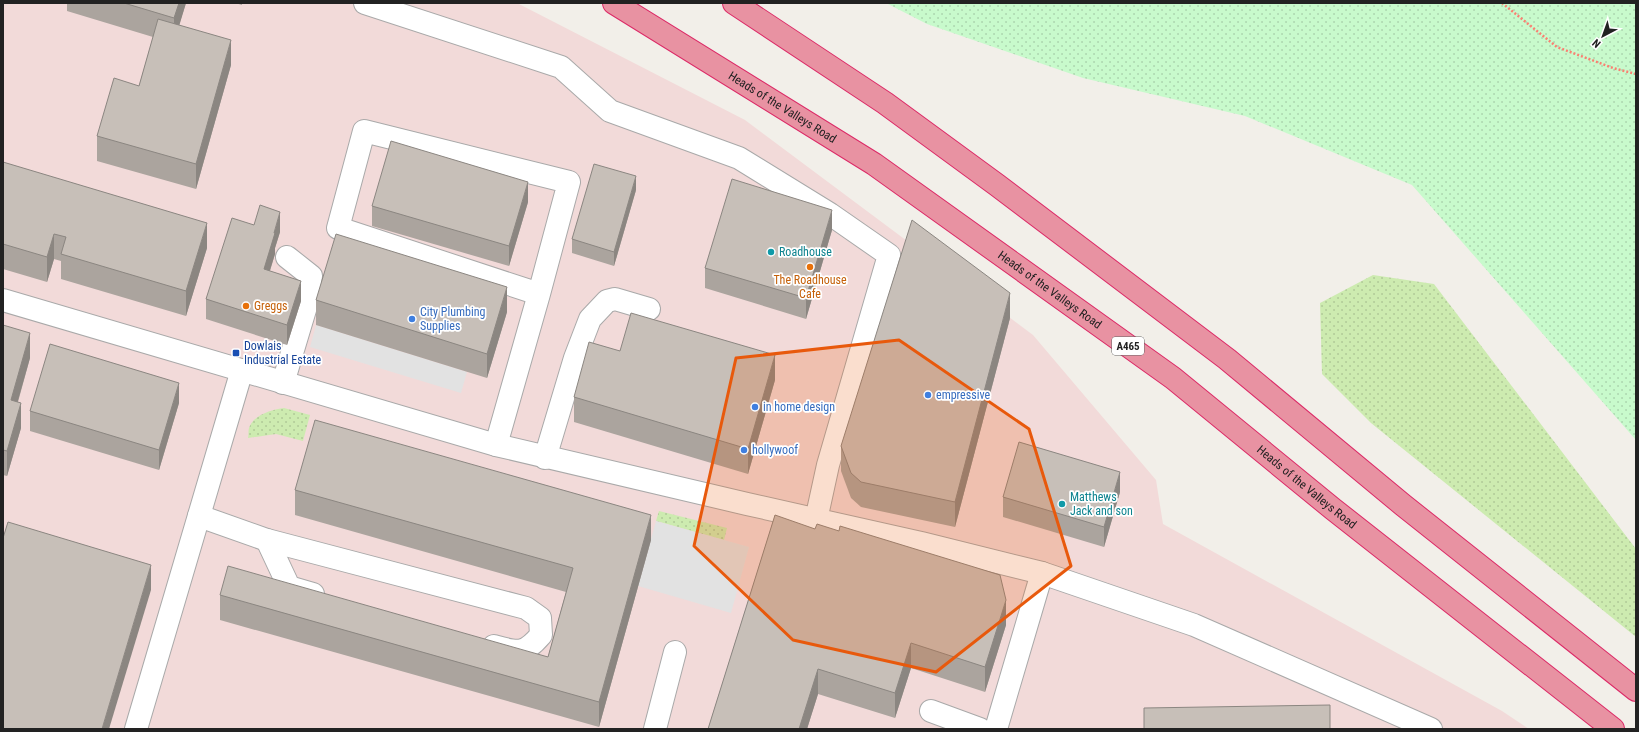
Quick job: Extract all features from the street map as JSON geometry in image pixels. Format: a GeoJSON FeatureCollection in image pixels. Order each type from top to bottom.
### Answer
{"type":"FeatureCollection","features":[{"type":"Feature","properties":{"kind":"highway","name":"Heads of the Valleys Road"},"geometry":{"type":"LineString","coordinates":[[614,3],[874,164],[1174,378],[1333,509],[1614,729]]}},
{"type":"Feature","properties":{"kind":"highway"},"geometry":{"type":"LineString","coordinates":[[734,3],[885,103],[997,185],[1214,349],[1403,505],[1636,690]]}},
{"type":"Feature","properties":{"kind":"street"},"geometry":{"type":"LineString","coordinates":[[365,3],[561,67],[610,111],[739,158],[830,214],[889,255],[828,465],[816,520]]}},
{"type":"Feature","properties":{"kind":"street"},"geometry":{"type":"LineString","coordinates":[[496,445],[539,294],[569,182],[364,131],[338,228],[539,294]]}},
{"type":"Feature","properties":{"kind":"street"},"geometry":{"type":"LineString","coordinates":[[283,383],[307,303],[311,276],[287,257]]}},
{"type":"Feature","properties":{"kind":"street"},"geometry":{"type":"LineString","coordinates":[[3,300],[283,383],[545,458],[816,520],[921,542],[1042,573],[1194,625],[1431,729]]}},
{"type":"Feature","properties":{"kind":"street"},"geometry":{"type":"LineString","coordinates":[[545,458],[575,358],[590,319],[607,301],[615,300],[649,309]]}},
{"type":"Feature","properties":{"kind":"street"},"geometry":{"type":"LineString","coordinates":[[136,729],[242,370]]}},
{"type":"Feature","properties":{"kind":"street"},"geometry":{"type":"LineString","coordinates":[[199,516],[267,540],[526,608],[540,618],[541,635],[532,647],[515,652],[478,642]]}},
{"type":"Feature","properties":{"kind":"street"},"geometry":{"type":"LineString","coordinates":[[267,540],[290,587],[335,600]]}},
{"type":"Feature","properties":{"kind":"street"},"geometry":{"type":"LineString","coordinates":[[996,729],[1042,573]]}},
{"type":"Feature","properties":{"kind":"street"},"geometry":{"type":"LineString","coordinates":[[655,729],[675,652]]}},
{"type":"Feature","properties":{"kind":"street"},"geometry":{"type":"LineString","coordinates":[[931,711],[980,729]]}},
{"type":"Feature","properties":{"kind":"path"},"geometry":{"type":"LineString","coordinates":[[1502,3],[1557,47],[1612,68],[1636,74]]}},
{"type":"Feature","properties":{"kind":"highlighted area"},"geometry":{"type":"Polygon","coordinates":[[[899,340],[1029,429],[1071,566],[936,672],[793,640],[694,546],[736,358],[899,340]]]}},
{"type":"Feature","properties":{"kind":"shaded area"},"geometry":{"type":"Polygon","coordinates":[[[3,3],[517,3],[745,120],[1033,335],[1156,480],[1163,524],[1502,711],[1529,729],[3,729],[3,3]]]}},
{"type":"Feature","properties":{"kind":"shaded area"},"geometry":{"type":"Polygon","coordinates":[[[316,325],[467,372],[461,393],[310,347],[316,325]]]}},
{"type":"Feature","properties":{"kind":"shaded area"},"geometry":{"type":"Polygon","coordinates":[[[656,521],[749,547],[731,613],[638,586],[656,521]]]}},
{"type":"Feature","properties":{"kind":"green space"},"geometry":{"type":"Polygon","coordinates":[[[886,3],[1636,3],[1636,440],[1412,185],[1245,116],[1083,78],[927,24],[886,3]]]}},
{"type":"Feature","properties":{"kind":"green space"},"geometry":{"type":"Polygon","coordinates":[[[1373,275],[1434,284],[1636,549],[1636,637],[1371,423],[1322,374],[1320,303],[1373,275]]]}},
{"type":"Feature","properties":{"kind":"green space"},"geometry":{"type":"Polygon","coordinates":[[[284,408],[310,415],[303,441],[276,434],[248,438],[251,423],[259,416],[269,411],[284,408]]]}},
{"type":"Feature","properties":{"kind":"green space"},"geometry":{"type":"Polygon","coordinates":[[[659,511],[727,528],[724,540],[656,521],[659,511]]]}},
{"type":"Feature","properties":{"kind":"building"},"geometry":{"type":"Polygon","coordinates":[[[124,3],[179,3],[174,18],[124,3]]]}},
{"type":"Feature","properties":{"kind":"building"},"geometry":{"type":"Polygon","coordinates":[[[158,19],[231,40],[196,164],[97,136],[114,78],[139,86],[158,19]]]}},
{"type":"Feature","properties":{"kind":"building"},"geometry":{"type":"Polygon","coordinates":[[[391,141],[528,182],[509,246],[372,206],[391,141]]]}},
{"type":"Feature","properties":{"kind":"building"},"geometry":{"type":"Polygon","coordinates":[[[3,162],[207,223],[186,291],[61,254],[66,237],[54,234],[47,257],[3,244],[3,162]]]}},
{"type":"Feature","properties":{"kind":"building"},"geometry":{"type":"Polygon","coordinates":[[[594,164],[636,176],[614,252],[572,239],[594,164]]]}},
{"type":"Feature","properties":{"kind":"building","name":"Roadhouse"},"geometry":{"type":"Polygon","coordinates":[[[732,179],[832,210],[806,298],[705,268],[732,179]]]}},
{"type":"Feature","properties":{"kind":"building"},"geometry":{"type":"Polygon","coordinates":[[[260,205],[280,212],[264,269],[301,281],[287,325],[206,299],[232,218],[254,225],[260,205]]]}},
{"type":"Feature","properties":{"kind":"building","name":"empressive"},"geometry":{"type":"Polygon","coordinates":[[[912,220],[1010,293],[955,502],[861,482],[851,473],[841,446],[912,220]]]}},
{"type":"Feature","properties":{"kind":"building","name":"City Plumbing Supplies"},"geometry":{"type":"Polygon","coordinates":[[[336,234],[507,287],[487,354],[316,300],[336,234]]]}},
{"type":"Feature","properties":{"kind":"building"},"geometry":{"type":"Polygon","coordinates":[[[631,313],[775,355],[748,449],[574,397],[589,342],[620,351],[631,313]]]}},
{"type":"Feature","properties":{"kind":"building"},"geometry":{"type":"Polygon","coordinates":[[[3,325],[30,333],[11,400],[21,403],[7,451],[3,450],[3,325]]]}},
{"type":"Feature","properties":{"kind":"building"},"geometry":{"type":"Polygon","coordinates":[[[50,344],[179,383],[159,450],[30,411],[50,344]]]}},
{"type":"Feature","properties":{"kind":"building"},"geometry":{"type":"Polygon","coordinates":[[[315,420],[651,515],[599,702],[220,595],[228,566],[548,657],[573,568],[295,490],[315,420]]]}},
{"type":"Feature","properties":{"kind":"building","name":"Matthews Jack and son"},"geometry":{"type":"Polygon","coordinates":[[[1019,442],[1120,472],[1104,527],[1003,497],[1019,442]]]}},
{"type":"Feature","properties":{"kind":"building"},"geometry":{"type":"Polygon","coordinates":[[[775,515],[815,529],[817,524],[839,531],[840,526],[1000,575],[1006,600],[985,667],[911,643],[895,693],[818,669],[799,729],[708,729],[775,515]]]}},
{"type":"Feature","properties":{"kind":"building"},"geometry":{"type":"Polygon","coordinates":[[[8,522],[151,565],[102,729],[3,729],[3,538],[8,522]]]}},
{"type":"Feature","properties":{"kind":"building"},"geometry":{"type":"Polygon","coordinates":[[[1330,705],[1330,729],[1144,729],[1144,708],[1330,705]]]}},
{"type":"Feature","properties":{"kind":"place","name":"Roadhouse"},"geometry":{"type":"Point","coordinates":[771,252]}},
{"type":"Feature","properties":{"kind":"place","name":"The Roadhouse Cafe"},"geometry":{"type":"Point","coordinates":[810,267]}},
{"type":"Feature","properties":{"kind":"place","name":"Greggs"},"geometry":{"type":"Point","coordinates":[246,306]}},
{"type":"Feature","properties":{"kind":"place","name":"City Plumbing Supplies"},"geometry":{"type":"Point","coordinates":[412,319]}},
{"type":"Feature","properties":{"kind":"place","name":"Dowlais Industrial Estate"},"geometry":{"type":"Point","coordinates":[236,353]}},
{"type":"Feature","properties":{"kind":"place","name":"empressive"},"geometry":{"type":"Point","coordinates":[928,395]}},
{"type":"Feature","properties":{"kind":"place","name":"in home design"},"geometry":{"type":"Point","coordinates":[755,407]}},
{"type":"Feature","properties":{"kind":"place","name":"hollywoof"},"geometry":{"type":"Point","coordinates":[744,450]}},
{"type":"Feature","properties":{"kind":"place","name":"Matthews Jack and son"},"geometry":{"type":"Point","coordinates":[1062,504]}}]}
